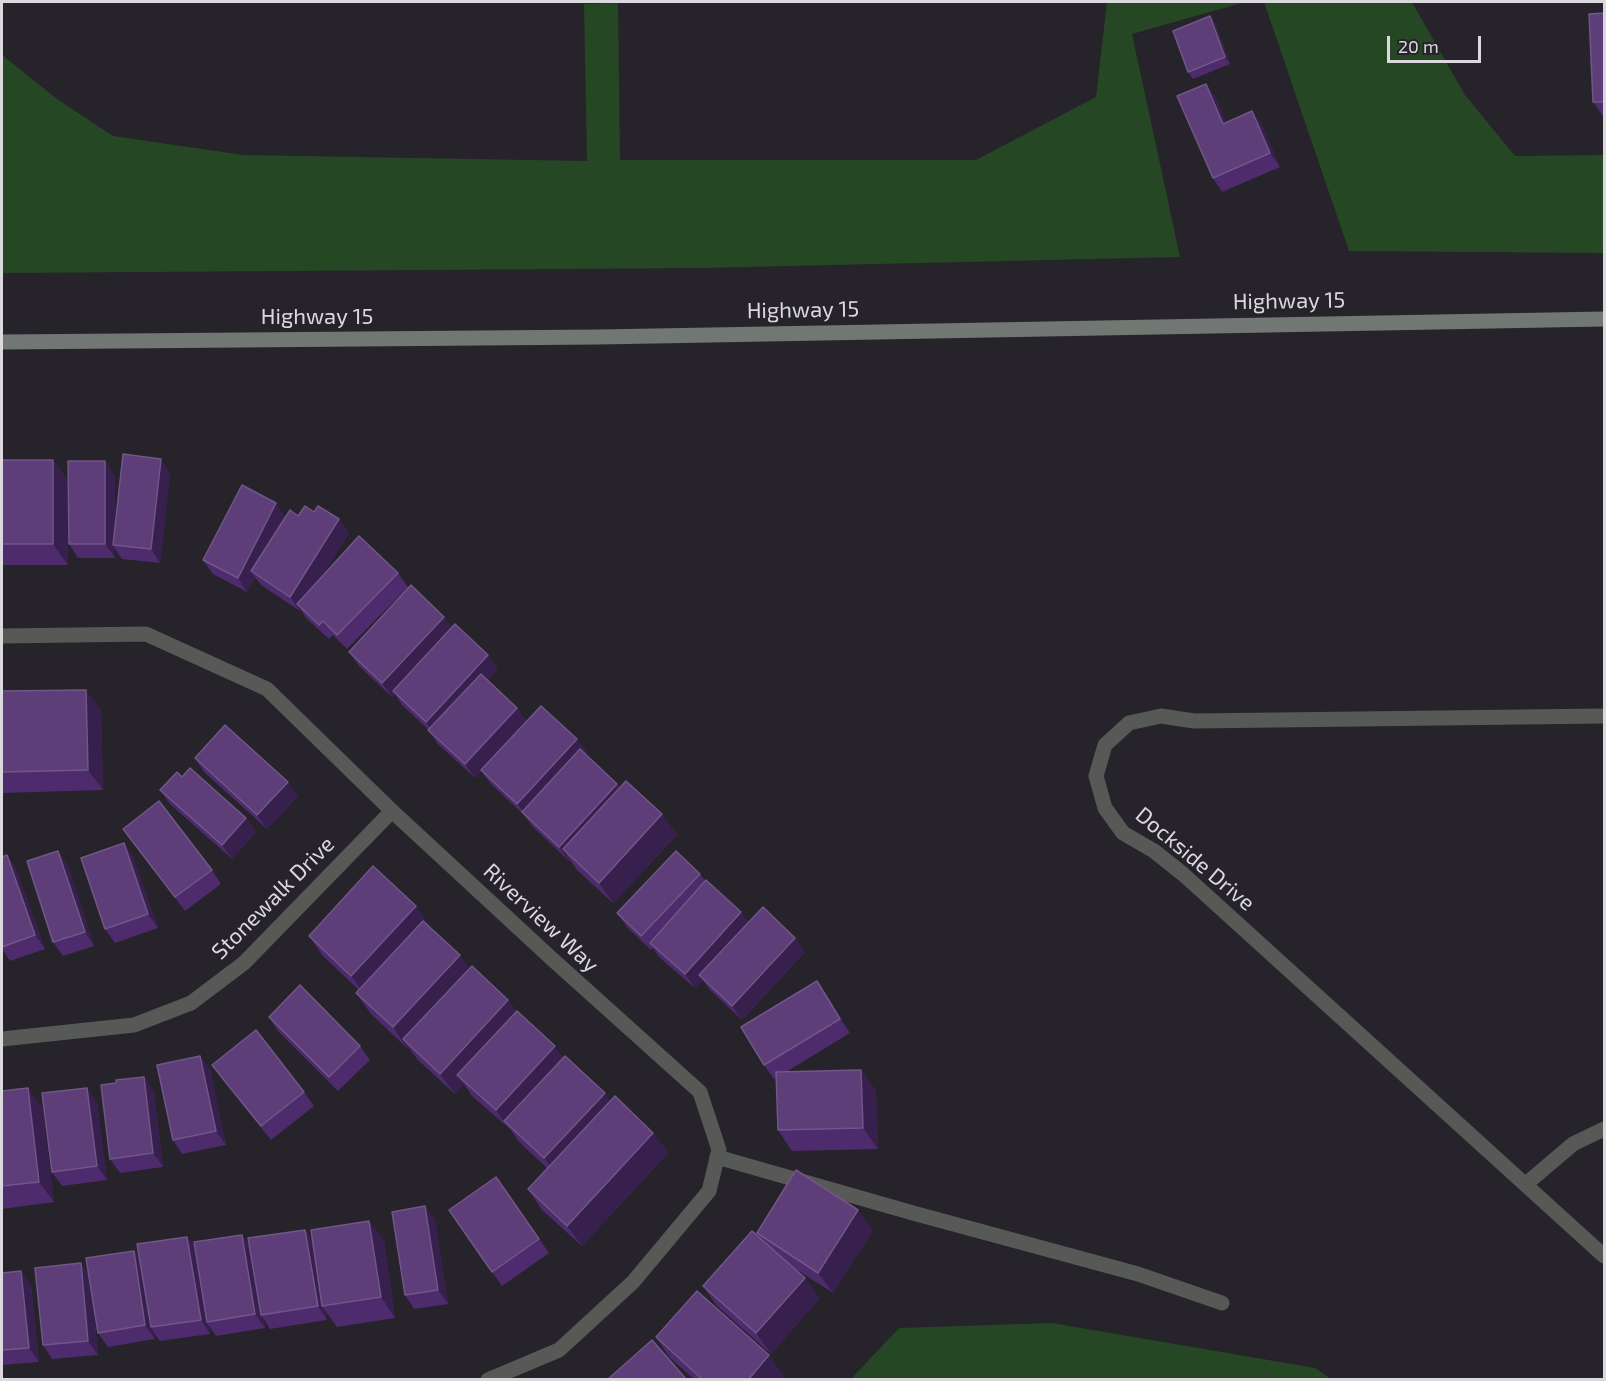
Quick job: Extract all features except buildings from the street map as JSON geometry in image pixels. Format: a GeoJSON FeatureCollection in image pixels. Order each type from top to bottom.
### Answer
{"type":"FeatureCollection","features":[{"type":"Feature","properties":{"kind":"main road","name":"Highway 15"},"geometry":{"type":"LineString","coordinates":[[2,342],[599,337],[1605,319]]}},
{"type":"Feature","properties":{"kind":"street","name":"Riverview Way"},"geometry":{"type":"LineString","coordinates":[[2,636],[146,634],[267,689],[392,811],[700,1092],[719,1150],[709,1191],[633,1282],[559,1350],[488,1380]]}},
{"type":"Feature","properties":{"kind":"street","name":"Dockside Drive"},"geometry":{"type":"LineString","coordinates":[[1605,716],[1194,721],[1161,716],[1129,723],[1105,745],[1096,776],[1105,808],[1123,833],[1154,851],[1183,874],[1605,1256]]}},
{"type":"Feature","properties":{"kind":"street","name":"Stonewalk Drive"},"geometry":{"type":"LineString","coordinates":[[2,1039],[134,1024],[191,1003],[244,963],[392,811]]}},
{"type":"Feature","properties":{"kind":"street"},"geometry":{"type":"LineString","coordinates":[[1526,1184],[1574,1144],[1605,1129]]}},
{"type":"Feature","properties":{"kind":"street"},"geometry":{"type":"LineString","coordinates":[[717,1157],[1138,1274],[1222,1303]]}},
{"type":"Feature","properties":{"kind":"green space"},"geometry":{"type":"Polygon","coordinates":[[[1107,2],[1245,2],[1132,34],[1180,257],[702,268],[2,273],[2,55],[57,99],[113,136],[243,155],[587,161],[584,4],[618,3],[620,160],[976,160],[1096,97],[1107,2]]]}},
{"type":"Feature","properties":{"kind":"green space"},"geometry":{"type":"Polygon","coordinates":[[[1264,2],[1412,2],[1465,95],[1515,156],[1604,155],[1604,253],[1349,251],[1264,2]]]}},
{"type":"Feature","properties":{"kind":"green space"},"geometry":{"type":"Polygon","coordinates":[[[1052,1323],[1315,1368],[1331,1379],[851,1379],[899,1328],[1052,1323]]]}}]}
